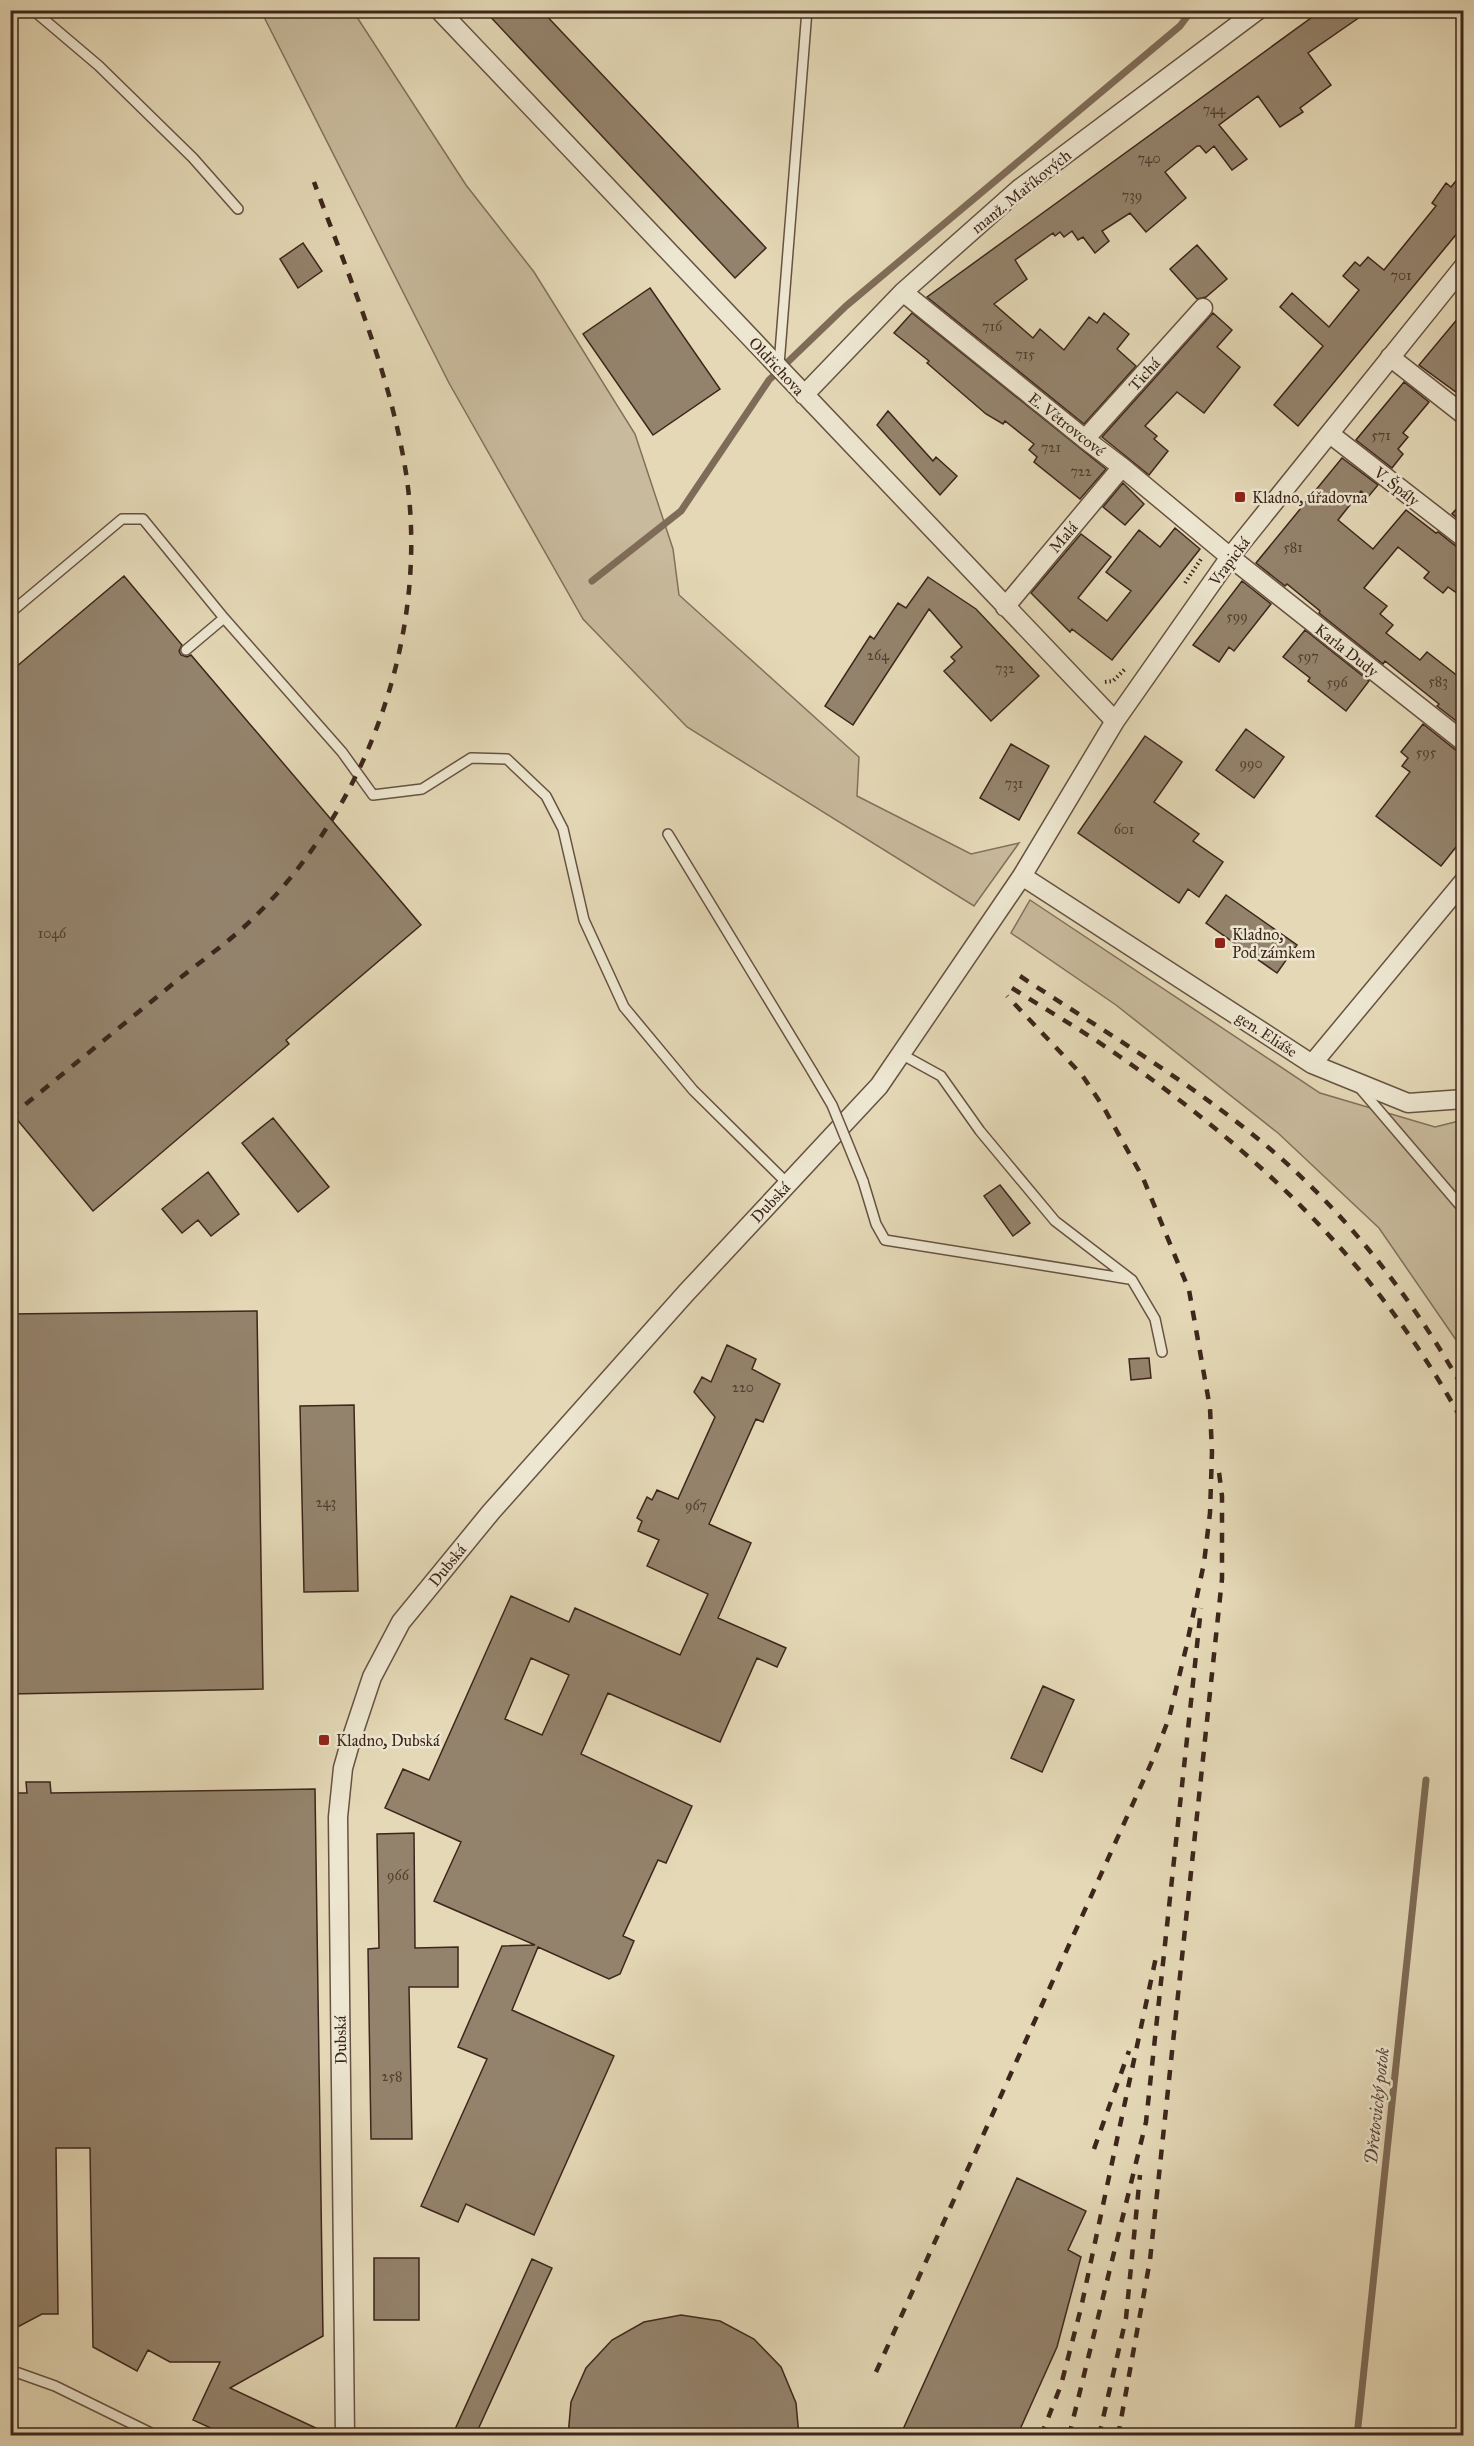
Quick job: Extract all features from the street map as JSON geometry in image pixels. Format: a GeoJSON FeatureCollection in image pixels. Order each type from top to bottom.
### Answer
{"type":"FeatureCollection","features":[{"type":"Feature","properties":{"kind":"street","name":"Oldřichova"},"geometry":{"type":"LineString","coordinates":[[440,10],[1115,722]]}},
{"type":"Feature","properties":{"kind":"street","name":"manž. Maříkových"},"geometry":{"type":"LineString","coordinates":[[804,394],[903,292],[1019,189],[1258,10]]}},
{"type":"Feature","properties":{"kind":"street","name":"Vrapická"},"geometry":{"type":"LineString","coordinates":[[1022,876],[1115,722],[1230,557],[1464,266]]}},
{"type":"Feature","properties":{"kind":"street","name":"E. Větrovcové"},"geometry":{"type":"LineString","coordinates":[[903,292],[1084,440],[1122,467],[1230,557]]}},
{"type":"Feature","properties":{"kind":"street","name":"Tichá"},"geometry":{"type":"LineString","coordinates":[[1084,440],[1203,308]]}},
{"type":"Feature","properties":{"kind":"street"},"geometry":{"type":"LineString","coordinates":[[1390,357],[1464,415]]}},
{"type":"Feature","properties":{"kind":"street","name":"V. Špály"},"geometry":{"type":"LineString","coordinates":[[1330,434],[1464,538]]}},
{"type":"Feature","properties":{"kind":"street","name":"Malá"},"geometry":{"type":"LineString","coordinates":[[1005,608],[1122,467]]}},
{"type":"Feature","properties":{"kind":"street","name":"Karla Dudy"},"geometry":{"type":"LineString","coordinates":[[1230,557],[1464,742]]}},
{"type":"Feature","properties":{"kind":"street","name":"Dubská"},"geometry":{"type":"LineString","coordinates":[[345,2436],[338,1817],[343,1768],[372,1677],[401,1622],[491,1512],[787,1183],[879,1086],[1022,876]]}},
{"type":"Feature","properties":{"kind":"street","name":"gen. Eliáše"},"geometry":{"type":"LineString","coordinates":[[1022,876],[1312,1064],[1464,881]]}},
{"type":"Feature","properties":{"kind":"street"},"geometry":{"type":"LineString","coordinates":[[1312,1064],[1408,1103],[1464,1099]]}},
{"type":"Feature","properties":{"kind":"lane"},"geometry":{"type":"LineString","coordinates":[[33,10],[99,66],[192,158],[238,209]]}},
{"type":"Feature","properties":{"kind":"lane"},"geometry":{"type":"LineString","coordinates":[[779,367],[807,10]]}},
{"type":"Feature","properties":{"kind":"lane"},"geometry":{"type":"LineString","coordinates":[[10,613],[122,519],[143,519],[224,618],[342,752],[373,795],[422,789],[471,758],[507,759],[546,796],[563,830],[584,920],[624,1006],[693,1090],[787,1183]]}},
{"type":"Feature","properties":{"kind":"lane"},"geometry":{"type":"LineString","coordinates":[[186,650],[224,618]]}},
{"type":"Feature","properties":{"kind":"lane"},"geometry":{"type":"LineString","coordinates":[[668,834],[832,1106],[863,1181],[876,1224],[885,1240],[1132,1280]]}},
{"type":"Feature","properties":{"kind":"lane"},"geometry":{"type":"LineString","coordinates":[[901,1054],[940,1076],[980,1131],[1055,1221],[1132,1280],[1155,1319],[1162,1353]]}},
{"type":"Feature","properties":{"kind":"lane"},"geometry":{"type":"LineString","coordinates":[[1354,1081],[1464,1210]]}},
{"type":"Feature","properties":{"kind":"lane"},"geometry":{"type":"LineString","coordinates":[[10,2370],[55,2386],[157,2436]]}},
{"type":"Feature","properties":{"kind":"path"},"geometry":{"type":"LineString","coordinates":[[1183,591],[1188,576],[1205,552]]}},
{"type":"Feature","properties":{"kind":"path"},"geometry":{"type":"LineString","coordinates":[[1100,680],[1113,681],[1132,660]]}},
{"type":"Feature","properties":{"kind":"shaded area"},"geometry":{"type":"Polygon","coordinates":[[[261,11],[353,11],[466,185],[534,272],[635,434],[673,549],[679,595],[859,757],[857,796],[971,854],[1019,843],[974,906],[687,727],[583,619],[449,383],[261,11]]]}},
{"type":"Feature","properties":{"kind":"shaded area"},"geometry":{"type":"Polygon","coordinates":[[[1030,900],[1320,1093],[1435,1127],[1463,1120],[1463,1350],[1379,1228],[1278,1133],[1116,1005],[1011,933],[1030,900]]]}},
{"type":"Feature","properties":{"kind":"building"},"geometry":{"type":"Polygon","coordinates":[[[484,10],[541,10],[766,248],[735,278],[484,10]]]}},
{"type":"Feature","properties":{"kind":"building"},"geometry":{"type":"Polygon","coordinates":[[[1322,10],[1370,10],[1308,53],[1331,85],[1300,108],[1303,112],[1280,127],[1258,96],[1219,125],[1247,159],[1232,170],[1214,146],[1206,153],[1200,146],[1197,146],[1165,172],[1186,198],[1146,232],[1130,213],[1102,231],[1109,241],[1095,253],[1083,237],[1078,240],[1072,231],[1064,237],[1060,232],[1055,236],[1053,233],[1015,260],[1027,279],[994,304],[1033,338],[1040,329],[1064,350],[1089,317],[1097,323],[1104,313],[1129,334],[1117,349],[1136,366],[1084,424],[927,297],[1322,10]]]}},
{"type":"Feature","properties":{"kind":"building"},"geometry":{"type":"Polygon","coordinates":[[[1464,171],[1464,225],[1298,426],[1274,405],[1323,346],[1280,307],[1292,293],[1329,327],[1359,290],[1343,276],[1355,262],[1360,266],[1368,257],[1384,270],[1436,206],[1432,203],[1446,183],[1451,187],[1464,171]]]}},
{"type":"Feature","properties":{"kind":"building"},"geometry":{"type":"Polygon","coordinates":[[[303,243],[322,271],[298,288],[280,259],[303,243]]]}},
{"type":"Feature","properties":{"kind":"building"},"geometry":{"type":"Polygon","coordinates":[[[1197,245],[1227,279],[1206,297],[1197,299],[1170,269],[1197,245]]]}},
{"type":"Feature","properties":{"kind":"building"},"geometry":{"type":"Polygon","coordinates":[[[650,288],[720,389],[653,435],[583,334],[650,288]]]}},
{"type":"Feature","properties":{"kind":"building"},"geometry":{"type":"Polygon","coordinates":[[[1464,311],[1464,398],[1419,365],[1464,311]]]}},
{"type":"Feature","properties":{"kind":"building"},"geometry":{"type":"Polygon","coordinates":[[[912,313],[1106,469],[1080,499],[1034,462],[1037,457],[1029,450],[1034,444],[1005,421],[1003,424],[986,414],[927,363],[929,361],[894,333],[912,313]]]}},
{"type":"Feature","properties":{"kind":"building"},"geometry":{"type":"Polygon","coordinates":[[[1213,313],[1232,330],[1217,347],[1240,367],[1204,413],[1177,392],[1145,426],[1157,436],[1154,439],[1168,451],[1149,475],[1102,437],[1213,313]]]}},
{"type":"Feature","properties":{"kind":"building"},"geometry":{"type":"Polygon","coordinates":[[[1404,382],[1429,402],[1403,433],[1408,437],[1398,449],[1403,454],[1392,468],[1356,440],[1404,382]]]}},
{"type":"Feature","properties":{"kind":"building"},"geometry":{"type":"Polygon","coordinates":[[[888,411],[933,461],[936,457],[957,476],[940,495],[877,425],[888,411]]]}},
{"type":"Feature","properties":{"kind":"building"},"geometry":{"type":"Polygon","coordinates":[[[1342,458],[1378,485],[1368,497],[1361,491],[1338,520],[1373,549],[1406,510],[1436,533],[1438,532],[1457,547],[1464,549],[1464,598],[1448,587],[1443,593],[1424,578],[1429,572],[1398,547],[1364,588],[1387,606],[1380,614],[1393,625],[1386,633],[1420,660],[1427,652],[1464,681],[1464,727],[1385,661],[1383,664],[1287,584],[1285,586],[1256,563],[1342,458]]]}},
{"type":"Feature","properties":{"kind":"building"},"geometry":{"type":"Polygon","coordinates":[[[1123,483],[1144,504],[1125,525],[1103,507],[1123,483]]]}},
{"type":"Feature","properties":{"kind":"building"},"geometry":{"type":"Polygon","coordinates":[[[1464,500],[1464,523],[1452,514],[1464,500]]]}},
{"type":"Feature","properties":{"kind":"building"},"geometry":{"type":"Polygon","coordinates":[[[1175,528],[1200,549],[1112,660],[1072,629],[1070,632],[1031,593],[1081,534],[1111,557],[1078,598],[1107,621],[1131,591],[1106,572],[1139,530],[1160,547],[1175,528]]]}},
{"type":"Feature","properties":{"kind":"building"},"geometry":{"type":"Polygon","coordinates":[[[124,576],[182,645],[179,651],[181,655],[187,657],[191,655],[421,925],[286,1040],[289,1044],[93,1211],[10,1111],[10,672],[124,576]]]}},
{"type":"Feature","properties":{"kind":"building"},"geometry":{"type":"Polygon","coordinates":[[[928,577],[976,609],[1039,676],[991,721],[944,671],[955,661],[951,657],[962,647],[929,609],[853,725],[825,706],[870,636],[874,639],[898,603],[906,608],[928,577]]]}},
{"type":"Feature","properties":{"kind":"building"},"geometry":{"type":"Polygon","coordinates":[[[1242,581],[1271,604],[1234,651],[1229,647],[1219,662],[1193,645],[1242,581]]]}},
{"type":"Feature","properties":{"kind":"building"},"geometry":{"type":"Polygon","coordinates":[[[1305,630],[1369,681],[1346,711],[1308,681],[1310,678],[1283,657],[1305,630]]]}},
{"type":"Feature","properties":{"kind":"building"},"geometry":{"type":"Polygon","coordinates":[[[1423,724],[1457,751],[1464,753],[1464,837],[1441,866],[1376,816],[1410,772],[1402,766],[1408,758],[1401,752],[1423,724]]]}},
{"type":"Feature","properties":{"kind":"building"},"geometry":{"type":"Polygon","coordinates":[[[1246,729],[1284,757],[1254,798],[1216,770],[1246,729]]]}},
{"type":"Feature","properties":{"kind":"building"},"geometry":{"type":"Polygon","coordinates":[[[1145,736],[1182,762],[1154,802],[1199,834],[1193,841],[1223,862],[1199,897],[1188,889],[1179,903],[1078,833],[1145,736]]]}},
{"type":"Feature","properties":{"kind":"building"},"geometry":{"type":"Polygon","coordinates":[[[1011,744],[1049,766],[1019,820],[980,798],[1011,744]]]}},
{"type":"Feature","properties":{"kind":"building"},"geometry":{"type":"Polygon","coordinates":[[[1226,895],[1297,945],[1277,973],[1206,923],[1226,895]]]}},
{"type":"Feature","properties":{"kind":"building"},"geometry":{"type":"Polygon","coordinates":[[[273,1118],[329,1187],[298,1212],[242,1143],[273,1118]]]}},
{"type":"Feature","properties":{"kind":"building"},"geometry":{"type":"Polygon","coordinates":[[[208,1172],[239,1214],[211,1236],[198,1220],[182,1233],[162,1209],[208,1172]]]}},
{"type":"Feature","properties":{"kind":"building"},"geometry":{"type":"Polygon","coordinates":[[[1000,1185],[1030,1223],[1013,1236],[984,1196],[1000,1185]]]}},
{"type":"Feature","properties":{"kind":"building"},"geometry":{"type":"Polygon","coordinates":[[[257,1311],[263,1689],[10,1694],[10,1314],[257,1311]]]}},
{"type":"Feature","properties":{"kind":"building"},"geometry":{"type":"Polygon","coordinates":[[[727,1345],[756,1359],[752,1369],[780,1384],[763,1422],[756,1419],[709,1524],[751,1543],[718,1618],[786,1648],[777,1667],[757,1658],[720,1742],[608,1693],[581,1754],[692,1806],[666,1863],[658,1860],[623,1936],[634,1941],[620,1974],[609,1979],[538,1947],[512,2010],[614,2056],[534,2235],[466,2204],[458,2222],[421,2206],[487,2059],[458,2047],[502,1946],[535,1945],[434,1901],[461,1842],[385,1808],[403,1769],[429,1780],[511,1596],[569,1622],[575,1608],[680,1655],[708,1594],[647,1566],[659,1540],[638,1531],[642,1521],[637,1518],[647,1497],[652,1500],[657,1490],[678,1499],[715,1417],[694,1392],[702,1377],[711,1382],[727,1345]],[[531,1658],[505,1719],[542,1735],[569,1675],[531,1658]]]}},
{"type":"Feature","properties":{"kind":"building"},"geometry":{"type":"Polygon","coordinates":[[[1149,1358],[1151,1378],[1131,1380],[1129,1359],[1149,1358]]]}},
{"type":"Feature","properties":{"kind":"building"},"geometry":{"type":"Polygon","coordinates":[[[354,1405],[358,1591],[304,1592],[300,1406],[354,1405]]]}},
{"type":"Feature","properties":{"kind":"building"},"geometry":{"type":"Polygon","coordinates":[[[1043,1686],[1074,1700],[1042,1772],[1011,1758],[1043,1686]]]}},
{"type":"Feature","properties":{"kind":"building"},"geometry":{"type":"Polygon","coordinates":[[[26,1782],[50,1782],[51,1793],[315,1789],[323,2336],[230,2388],[333,2436],[228,2436],[193,2420],[220,2362],[170,2362],[148,2350],[137,2371],[93,2347],[90,2148],[56,2148],[58,2314],[42,2314],[10,2331],[10,1793],[27,1793],[26,1782]]]}},
{"type":"Feature","properties":{"kind":"building"},"geometry":{"type":"Polygon","coordinates":[[[414,1833],[415,1948],[458,1947],[458,1987],[409,1987],[412,2139],[371,2139],[368,1949],[379,1948],[377,1834],[414,1833]]]}},
{"type":"Feature","properties":{"kind":"building"},"geometry":{"type":"Polygon","coordinates":[[[1017,2178],[1086,2211],[1068,2250],[1081,2257],[1057,2347],[1017,2436],[900,2436],[1017,2178]]]}},
{"type":"Feature","properties":{"kind":"building"},"geometry":{"type":"Polygon","coordinates":[[[374,2258],[419,2258],[419,2320],[374,2320],[374,2258]]]}},
{"type":"Feature","properties":{"kind":"building"},"geometry":{"type":"Polygon","coordinates":[[[532,2259],[552,2268],[475,2436],[452,2436],[532,2259]]]}},
{"type":"Feature","properties":{"kind":"building"},"geometry":{"type":"Polygon","coordinates":[[[681,2315],[720,2321],[754,2339],[781,2367],[796,2403],[799,2436],[568,2436],[571,2402],[586,2368],[612,2340],[644,2322],[681,2315]]]}},
{"type":"Feature","properties":{"kind":"waterway"},"geometry":{"type":"LineString","coordinates":[[592,581],[681,511],[769,380],[846,306],[1180,26],[1192,10]]}},
{"type":"Feature","properties":{"kind":"waterway","name":"Dřetovický potok"},"geometry":{"type":"LineString","coordinates":[[1357,2436],[1426,1780]]}},
{"type":"Feature","properties":{"kind":"railway"},"geometry":{"type":"LineString","coordinates":[[10,1117],[236,934],[287,882],[324,832],[355,778],[380,720],[398,659],[408,597],[411,535],[406,473],[399,435],[379,362],[314,182]]}},
{"type":"Feature","properties":{"kind":"railway"},"geometry":{"type":"LineString","coordinates":[[1020,976],[1200,1094],[1288,1164],[1345,1223],[1397,1286],[1464,1390]]}},
{"type":"Feature","properties":{"kind":"railway"},"geometry":{"type":"LineString","coordinates":[[1012,988],[1106,1047],[1172,1094],[1222,1134],[1314,1219],[1395,1315],[1431,1368],[1464,1424]]}},
{"type":"Feature","properties":{"kind":"railway"},"geometry":{"type":"LineString","coordinates":[[876,2372],[1154,1757],[1169,1718],[1186,1648],[1204,1563],[1210,1513],[1212,1452],[1210,1408],[1189,1290],[1143,1178],[1104,1108],[1082,1075],[1007,996]]}},
{"type":"Feature","properties":{"kind":"railway"},"geometry":{"type":"LineString","coordinates":[[1118,2436],[1150,2260],[1222,1579],[1222,1496],[1218,1464]]}},
{"type":"Feature","properties":{"kind":"railway"},"geometry":{"type":"LineString","coordinates":[[1069,2436],[1146,2122],[1201,1608]]}},
{"type":"Feature","properties":{"kind":"railway"},"geometry":{"type":"LineString","coordinates":[[1041,2436],[1061,2385],[1081,2308],[1156,1957]]}},
{"type":"Feature","properties":{"kind":"railway"},"geometry":{"type":"LineString","coordinates":[[1094,2149],[1129,2051]]}},
{"type":"Feature","properties":{"kind":"railway"},"geometry":{"type":"LineString","coordinates":[[1099,2436],[1126,2318],[1140,2175]]}},
{"type":"Feature","properties":{"kind":"place","name":"Kladno, úřadovna"},"geometry":{"type":"Point","coordinates":[1240,497]}},
{"type":"Feature","properties":{"kind":"place","name":"Kladno, Pod zámkem"},"geometry":{"type":"Point","coordinates":[1220,943]}},
{"type":"Feature","properties":{"kind":"place","name":"Kladno, Dubská"},"geometry":{"type":"Point","coordinates":[324,1740]}}]}
